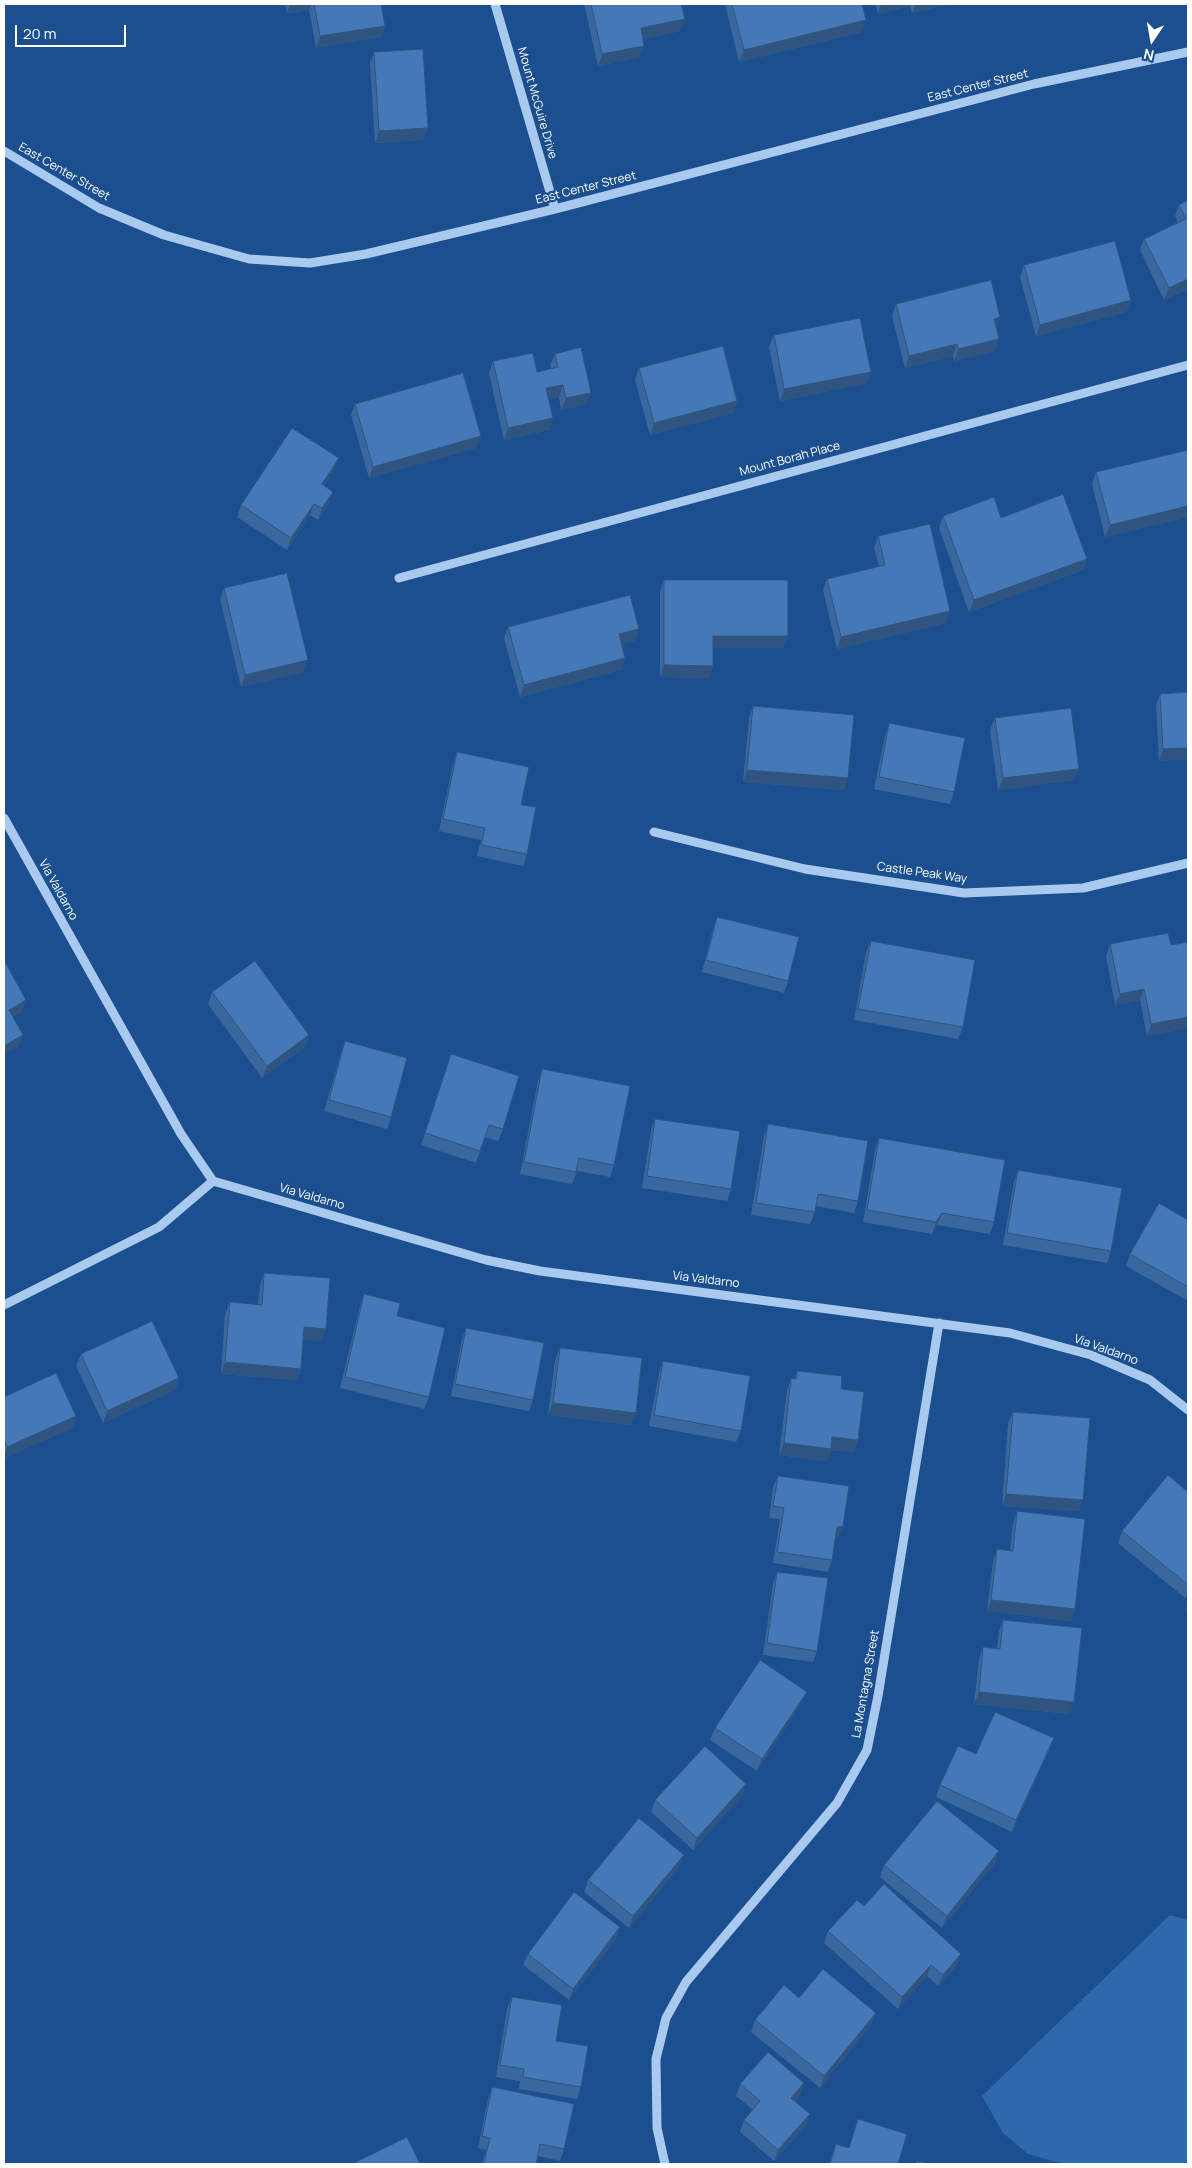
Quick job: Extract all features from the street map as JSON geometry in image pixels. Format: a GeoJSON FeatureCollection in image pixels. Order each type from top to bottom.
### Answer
{"type":"FeatureCollection","features":[{"type":"Feature","properties":{"kind":"street","name":"Mount McGuire Drive"},"geometry":{"type":"LineString","coordinates":[[495,4],[556,208]]}},
{"type":"Feature","properties":{"kind":"street","name":"East Center Street"},"geometry":{"type":"LineString","coordinates":[[4,151],[99,208],[164,235],[249,259],[310,263],[366,254],[556,208],[1034,84],[1188,52]]}},
{"type":"Feature","properties":{"kind":"street","name":"Mount Borah Place"},"geometry":{"type":"LineString","coordinates":[[399,578],[1188,365]]}},
{"type":"Feature","properties":{"kind":"street","name":"Via Valdarno"},"geometry":{"type":"LineString","coordinates":[[4,818],[181,1134],[213,1181],[486,1260],[540,1271],[1010,1333],[1091,1356],[1150,1380],[1188,1410]]}},
{"type":"Feature","properties":{"kind":"street","name":"Castle Peak Way"},"geometry":{"type":"LineString","coordinates":[[654,832],[805,869],[964,893],[1083,888],[1188,864]]}},
{"type":"Feature","properties":{"kind":"street"},"geometry":{"type":"LineString","coordinates":[[4,1305],[159,1227],[213,1181]]}},
{"type":"Feature","properties":{"kind":"street","name":"La Montagna Street"},"geometry":{"type":"LineString","coordinates":[[665,2164],[657,2128],[656,2059],[666,2018],[686,1982],[837,1803],[866,1750],[878,1696],[939,1323]]}},
{"type":"Feature","properties":{"kind":"shaded area"},"geometry":{"type":"Polygon","coordinates":[[[1170,1915],[1188,1920],[1188,2164],[1063,2164],[1028,2154],[1003,2133],[982,2096],[1170,1915]]]}},
{"type":"Feature","properties":{"kind":"building"},"geometry":{"type":"Polygon","coordinates":[[[314,4],[381,4],[385,26],[320,36],[314,4]]]}},
{"type":"Feature","properties":{"kind":"building"},"geometry":{"type":"Polygon","coordinates":[[[591,4],[681,4],[685,19],[641,28],[644,46],[602,54],[591,4]]]}},
{"type":"Feature","properties":{"kind":"building"},"geometry":{"type":"Polygon","coordinates":[[[732,4],[862,4],[866,20],[744,50],[732,4]]]}},
{"type":"Feature","properties":{"kind":"building"},"geometry":{"type":"Polygon","coordinates":[[[423,49],[428,128],[379,131],[374,52],[423,49]]]}},
{"type":"Feature","properties":{"kind":"building"},"geometry":{"type":"Polygon","coordinates":[[[1188,200],[1188,279],[1169,288],[1144,239],[1186,219],[1179,205],[1188,200]]]}},
{"type":"Feature","properties":{"kind":"building"},"geometry":{"type":"Polygon","coordinates":[[[1115,241],[1131,300],[1040,325],[1024,265],[1115,241]]]}},
{"type":"Feature","properties":{"kind":"building"},"geometry":{"type":"Polygon","coordinates":[[[991,280],[1000,317],[994,319],[999,339],[958,349],[957,344],[909,356],[896,304],[991,280]]]}},
{"type":"Feature","properties":{"kind":"building"},"geometry":{"type":"Polygon","coordinates":[[[860,318],[871,372],[784,389],[774,335],[860,318]]]}},
{"type":"Feature","properties":{"kind":"building"},"geometry":{"type":"Polygon","coordinates":[[[723,346],[737,401],[654,423],[639,368],[723,346]]]}},
{"type":"Feature","properties":{"kind":"building"},"geometry":{"type":"Polygon","coordinates":[[[581,347],[591,393],[566,398],[563,385],[546,388],[553,418],[508,428],[493,361],[533,353],[537,372],[558,367],[555,354],[581,347]]]}},
{"type":"Feature","properties":{"kind":"building"},"geometry":{"type":"Polygon","coordinates":[[[463,373],[481,436],[373,467],[355,404],[463,373]]]}},
{"type":"Feature","properties":{"kind":"building"},"geometry":{"type":"Polygon","coordinates":[[[292,428],[339,458],[322,484],[333,492],[322,508],[314,504],[291,538],[241,505],[292,428]]]}},
{"type":"Feature","properties":{"kind":"building"},"geometry":{"type":"Polygon","coordinates":[[[1188,450],[1188,506],[1110,525],[1096,472],[1188,450]]]}},
{"type":"Feature","properties":{"kind":"building"},"geometry":{"type":"Polygon","coordinates":[[[1063,494],[1087,559],[974,600],[943,516],[994,497],[1001,518],[1063,494]]]}},
{"type":"Feature","properties":{"kind":"building"},"geometry":{"type":"Polygon","coordinates":[[[930,524],[950,611],[841,637],[827,579],[885,565],[878,536],[930,524]]]}},
{"type":"Feature","properties":{"kind":"building"},"geometry":{"type":"Polygon","coordinates":[[[287,573],[308,660],[245,675],[224,588],[287,573]]]}},
{"type":"Feature","properties":{"kind":"building"},"geometry":{"type":"Polygon","coordinates":[[[664,580],[788,580],[788,636],[713,636],[713,666],[664,665],[664,580]]]}},
{"type":"Feature","properties":{"kind":"building"},"geometry":{"type":"Polygon","coordinates":[[[630,595],[639,629],[619,634],[625,658],[524,685],[508,627],[630,595]]]}},
{"type":"Feature","properties":{"kind":"building"},"geometry":{"type":"Polygon","coordinates":[[[1188,692],[1188,748],[1163,749],[1160,694],[1188,692]]]}},
{"type":"Feature","properties":{"kind":"building"},"geometry":{"type":"Polygon","coordinates":[[[753,706],[854,715],[848,778],[747,770],[753,706]]]}},
{"type":"Feature","properties":{"kind":"building"},"geometry":{"type":"Polygon","coordinates":[[[1071,708],[1079,769],[1003,778],[995,718],[1071,708]]]}},
{"type":"Feature","properties":{"kind":"building"},"geometry":{"type":"Polygon","coordinates":[[[889,723],[965,738],[954,792],[879,777],[889,723]]]}},
{"type":"Feature","properties":{"kind":"building"},"geometry":{"type":"Polygon","coordinates":[[[457,752],[529,767],[521,805],[536,807],[527,854],[481,845],[485,828],[443,819],[457,752]]]}},
{"type":"Feature","properties":{"kind":"building"},"geometry":{"type":"Polygon","coordinates":[[[717,917],[799,937],[788,981],[706,960],[717,917]]]}},
{"type":"Feature","properties":{"kind":"building"},"geometry":{"type":"Polygon","coordinates":[[[1168,933],[1171,945],[1188,942],[1188,1017],[1151,1024],[1144,989],[1120,994],[1110,944],[1168,933]]]}},
{"type":"Feature","properties":{"kind":"building"},"geometry":{"type":"Polygon","coordinates":[[[871,941],[975,960],[963,1027],[858,1009],[871,941]]]}},
{"type":"Feature","properties":{"kind":"building"},"geometry":{"type":"Polygon","coordinates":[[[4,960],[26,1000],[9,1010],[23,1035],[4,1046],[4,960]]]}},
{"type":"Feature","properties":{"kind":"building"},"geometry":{"type":"Polygon","coordinates":[[[255,961],[309,1035],[267,1066],[212,992],[255,961]]]}},
{"type":"Feature","properties":{"kind":"building"},"geometry":{"type":"Polygon","coordinates":[[[345,1041],[407,1058],[391,1117],[329,1100],[345,1041]]]}},
{"type":"Feature","properties":{"kind":"building"},"geometry":{"type":"Polygon","coordinates":[[[451,1054],[519,1076],[503,1129],[489,1125],[480,1151],[425,1133],[451,1054]]]}},
{"type":"Feature","properties":{"kind":"building"},"geometry":{"type":"Polygon","coordinates":[[[542,1069],[630,1086],[614,1165],[579,1158],[576,1172],[524,1162],[542,1069]]]}},
{"type":"Feature","properties":{"kind":"building"},"geometry":{"type":"Polygon","coordinates":[[[655,1119],[740,1131],[731,1189],[647,1176],[655,1119]]]}},
{"type":"Feature","properties":{"kind":"building"},"geometry":{"type":"Polygon","coordinates":[[[768,1124],[868,1141],[858,1201],[818,1194],[815,1212],[756,1203],[768,1124]]]}},
{"type":"Feature","properties":{"kind":"building"},"geometry":{"type":"Polygon","coordinates":[[[879,1138],[1005,1160],[994,1222],[942,1213],[936,1222],[867,1210],[879,1138]]]}},
{"type":"Feature","properties":{"kind":"building"},"geometry":{"type":"Polygon","coordinates":[[[1018,1170],[1122,1188],[1111,1251],[1007,1233],[1018,1170]]]}},
{"type":"Feature","properties":{"kind":"building"},"geometry":{"type":"Polygon","coordinates":[[[1159,1203],[1188,1220],[1188,1287],[1130,1254],[1159,1203]]]}},
{"type":"Feature","properties":{"kind":"building"},"geometry":{"type":"Polygon","coordinates":[[[264,1273],[330,1278],[326,1329],[304,1327],[301,1369],[225,1362],[230,1302],[262,1305],[264,1273]]]}},
{"type":"Feature","properties":{"kind":"building"},"geometry":{"type":"Polygon","coordinates":[[[364,1294],[400,1303],[397,1316],[445,1328],[429,1397],[345,1377],[364,1294]]]}},
{"type":"Feature","properties":{"kind":"building"},"geometry":{"type":"Polygon","coordinates":[[[152,1321],[179,1378],[107,1411],[81,1354],[152,1321]]]}},
{"type":"Feature","properties":{"kind":"building"},"geometry":{"type":"Polygon","coordinates":[[[466,1328],[544,1343],[533,1400],[455,1384],[466,1328]]]}},
{"type":"Feature","properties":{"kind":"building"},"geometry":{"type":"Polygon","coordinates":[[[560,1348],[642,1358],[636,1413],[553,1403],[560,1348]]]}},
{"type":"Feature","properties":{"kind":"building"},"geometry":{"type":"Polygon","coordinates":[[[663,1361],[750,1376],[741,1431],[654,1415],[663,1361]]]}},
{"type":"Feature","properties":{"kind":"building"},"geometry":{"type":"Polygon","coordinates":[[[797,1371],[842,1376],[841,1389],[864,1392],[858,1440],[832,1437],[831,1449],[784,1443],[791,1378],[796,1379],[797,1371]]]}},
{"type":"Feature","properties":{"kind":"building"},"geometry":{"type":"Polygon","coordinates":[[[56,1373],[76,1416],[7,1447],[4,1439],[4,1397],[56,1373]]]}},
{"type":"Feature","properties":{"kind":"building"},"geometry":{"type":"Polygon","coordinates":[[[1013,1412],[1090,1418],[1083,1500],[1006,1494],[1013,1412]]]}},
{"type":"Feature","properties":{"kind":"building"},"geometry":{"type":"Polygon","coordinates":[[[1168,1475],[1188,1492],[1188,1585],[1122,1531],[1168,1475]]]}},
{"type":"Feature","properties":{"kind":"building"},"geometry":{"type":"Polygon","coordinates":[[[778,1476],[849,1486],[843,1526],[837,1527],[832,1560],[777,1552],[784,1508],[773,1506],[778,1476]]]}},
{"type":"Feature","properties":{"kind":"building"},"geometry":{"type":"Polygon","coordinates":[[[1017,1511],[1085,1519],[1075,1609],[991,1600],[997,1549],[1013,1551],[1017,1511]]]}},
{"type":"Feature","properties":{"kind":"building"},"geometry":{"type":"Polygon","coordinates":[[[777,1572],[828,1578],[817,1651],[767,1643],[777,1572]]]}},
{"type":"Feature","properties":{"kind":"building"},"geometry":{"type":"Polygon","coordinates":[[[1003,1620],[1082,1628],[1074,1702],[979,1692],[983,1647],[1000,1649],[1003,1620]]]}},
{"type":"Feature","properties":{"kind":"building"},"geometry":{"type":"Polygon","coordinates":[[[760,1660],[807,1692],[762,1759],[715,1728],[760,1660]]]}},
{"type":"Feature","properties":{"kind":"building"},"geometry":{"type":"Polygon","coordinates":[[[995,1712],[1054,1738],[1016,1820],[940,1785],[958,1746],[976,1754],[995,1712]]]}},
{"type":"Feature","properties":{"kind":"building"},"geometry":{"type":"Polygon","coordinates":[[[705,1746],[746,1784],[697,1838],[655,1800],[705,1746]]]}},
{"type":"Feature","properties":{"kind":"building"},"geometry":{"type":"Polygon","coordinates":[[[937,1801],[999,1851],[947,1916],[884,1865],[937,1801]]]}},
{"type":"Feature","properties":{"kind":"building"},"geometry":{"type":"Polygon","coordinates":[[[639,1818],[684,1855],[633,1916],[588,1880],[639,1818]]]}},
{"type":"Feature","properties":{"kind":"building"},"geometry":{"type":"Polygon","coordinates":[[[884,1884],[961,1954],[943,1975],[931,1965],[902,1997],[828,1931],[857,1900],[864,1906],[884,1884]]]}},
{"type":"Feature","properties":{"kind":"building"},"geometry":{"type":"Polygon","coordinates":[[[574,1892],[620,1927],[573,1989],[528,1954],[574,1892]]]}},
{"type":"Feature","properties":{"kind":"building"},"geometry":{"type":"Polygon","coordinates":[[[823,1969],[876,2013],[824,2076],[755,2020],[784,1985],[799,1998],[823,1969]]]}},
{"type":"Feature","properties":{"kind":"building"},"geometry":{"type":"Polygon","coordinates":[[[512,1997],[562,2005],[556,2041],[588,2046],[581,2087],[523,2077],[524,2069],[500,2065],[512,1997]]]}},
{"type":"Feature","properties":{"kind":"building"},"geometry":{"type":"Polygon","coordinates":[[[768,2052],[804,2083],[791,2098],[810,2114],[778,2150],[744,2120],[760,2101],[740,2084],[768,2052]]]}},
{"type":"Feature","properties":{"kind":"building"},"geometry":{"type":"Polygon","coordinates":[[[492,2087],[574,2104],[564,2149],[540,2144],[536,2164],[484,2163],[490,2138],[482,2136],[492,2087]]]}},
{"type":"Feature","properties":{"kind":"building"},"geometry":{"type":"Polygon","coordinates":[[[858,2119],[907,2134],[898,2164],[830,2164],[836,2144],[849,2148],[858,2119]]]}},
{"type":"Feature","properties":{"kind":"building"},"geometry":{"type":"Polygon","coordinates":[[[407,2137],[420,2164],[354,2163],[407,2137]]]}},
{"type":"Feature","properties":{"kind":"building"},"geometry":{"type":"Polygon","coordinates":[[[917,2161],[928,2164],[916,2164],[917,2161]]]}}]}
